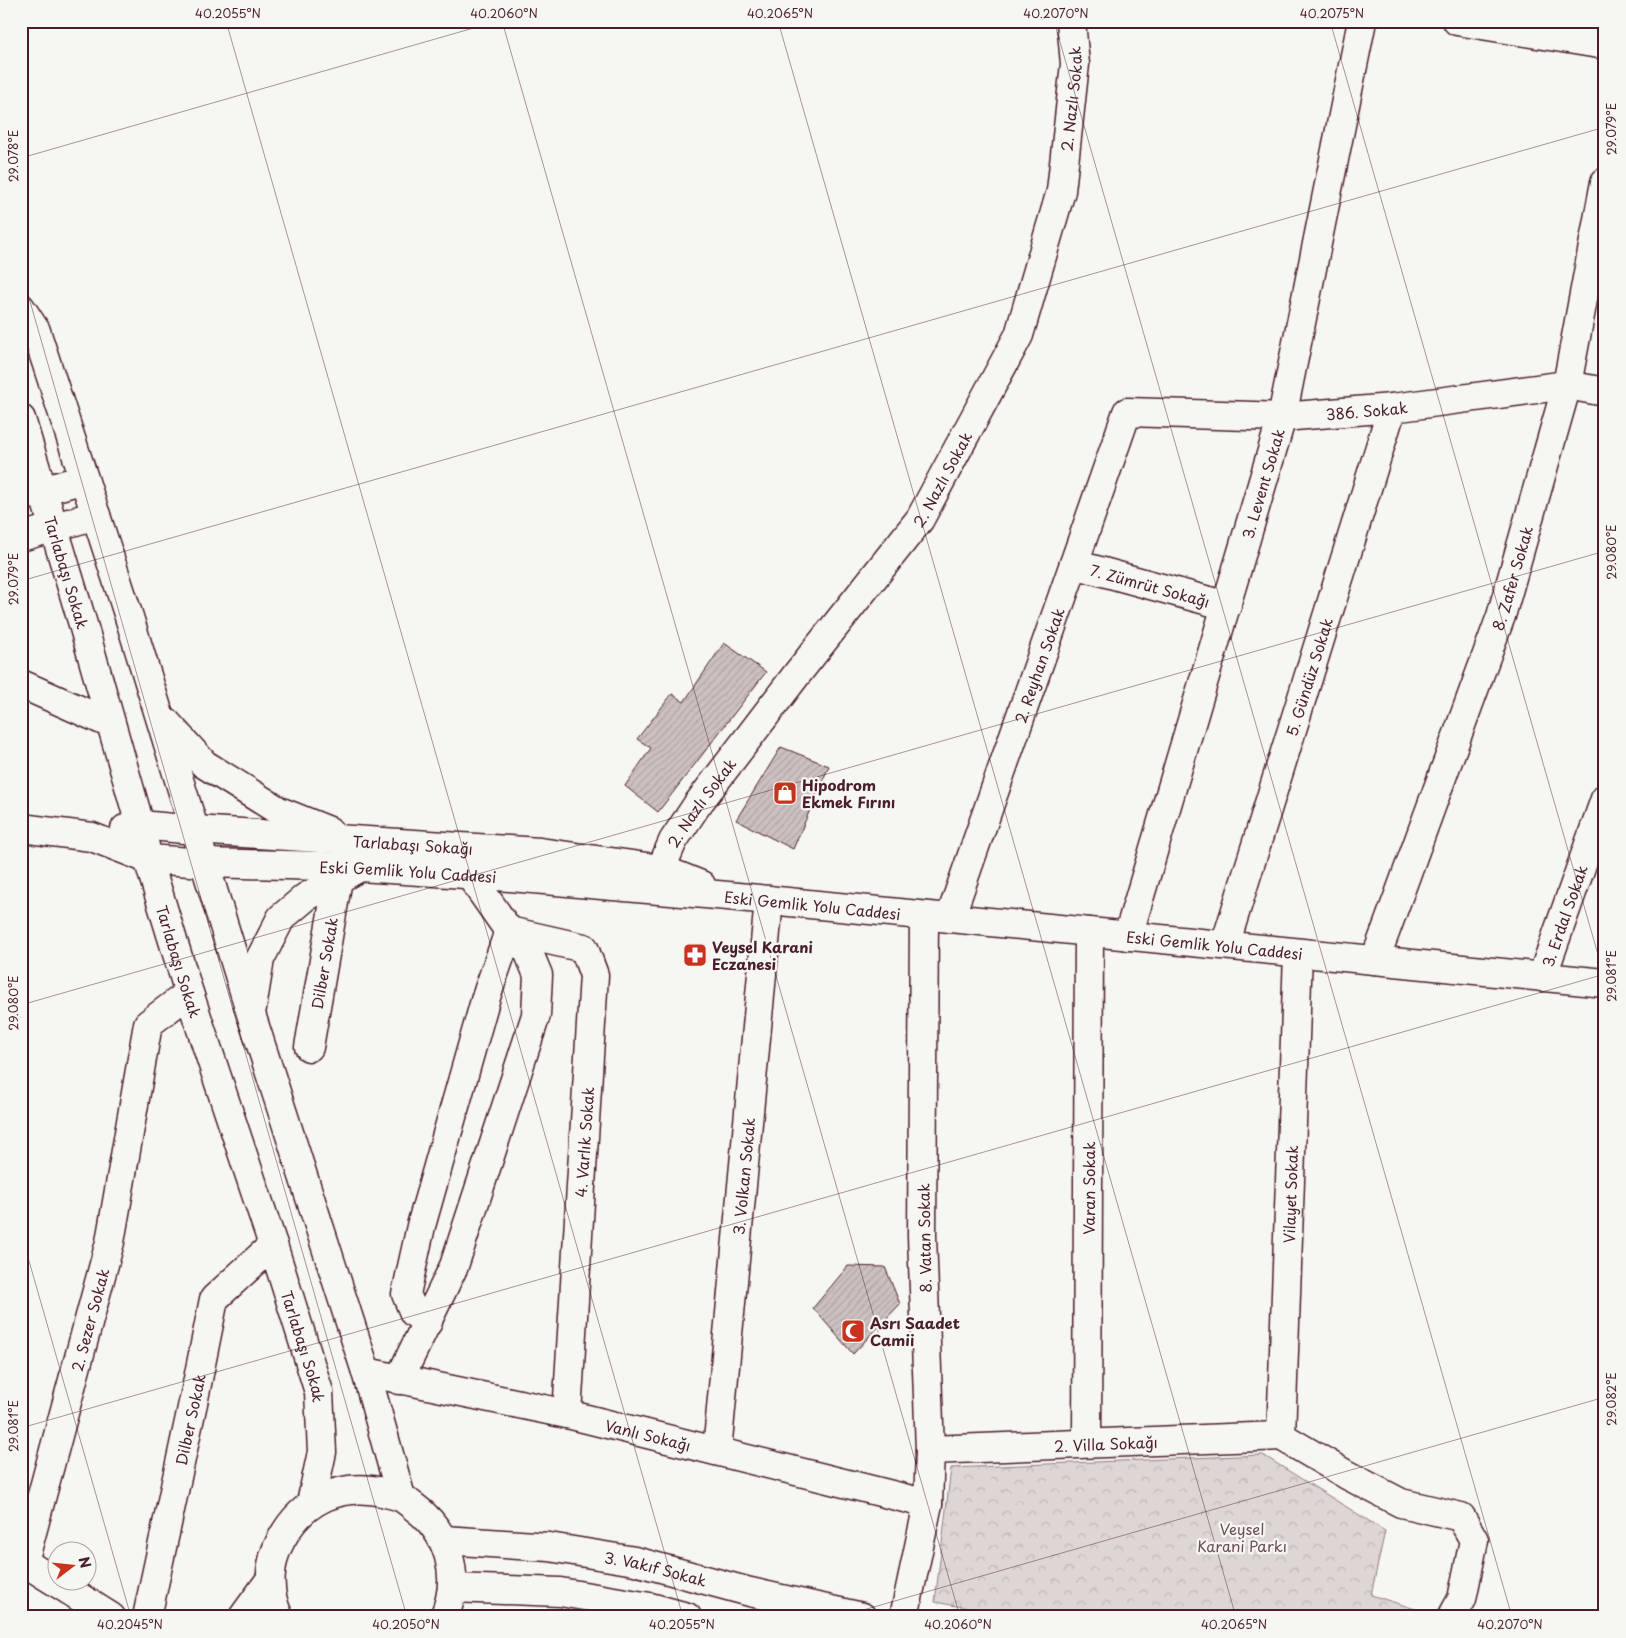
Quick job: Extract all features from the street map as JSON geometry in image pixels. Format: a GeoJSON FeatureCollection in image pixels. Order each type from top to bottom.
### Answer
{"type":"FeatureCollection","features":[{"type":"Feature","properties":{"kind":"street","name":"2. Nazlı Sokak"},"geometry":{"type":"LineString","coordinates":[[661,869],[673,842],[697,805],[797,674],[920,519],[1019,335],[1061,191],[1075,64],[1072,21]]}},
{"type":"Feature","properties":{"kind":"street","name":"3. Levent Sokak"},"geometry":{"type":"LineString","coordinates":[[1128,936],[1282,417],[1362,21]]}},
{"type":"Feature","properties":{"kind":"street"},"geometry":{"type":"LineString","coordinates":[[1457,21],[1605,45]]}},
{"type":"Feature","properties":{"kind":"street","name":"8. Zafer Sokak"},"geometry":{"type":"LineString","coordinates":[[1375,960],[1501,616],[1566,385],[1605,182]]}},
{"type":"Feature","properties":{"kind":"street"},"geometry":{"type":"LineString","coordinates":[[21,308],[36,331],[96,515],[251,1014],[366,1372],[401,1497]]}},
{"type":"Feature","properties":{"kind":"street","name":"386. Sokak"},"geometry":{"type":"LineString","coordinates":[[1126,412],[1282,417],[1392,408],[1566,385],[1605,392]]}},
{"type":"Feature","properties":{"kind":"street","name":"5. Gündüz Sokak"},"geometry":{"type":"LineString","coordinates":[[1225,946],[1392,408]]}},
{"type":"Feature","properties":{"kind":"street","name":"2. Reyhan Sokak"},"geometry":{"type":"LineString","coordinates":[[937,917],[1074,564],[1126,412]]}},
{"type":"Feature","properties":{"kind":"street","name":"Tarlabaşı Sokak"},"geometry":{"type":"LineString","coordinates":[[21,419],[32,494],[54,528],[140,825],[148,859],[189,993],[273,1245],[319,1392],[322,1452],[312,1503]]}},
{"type":"Feature","properties":{"kind":"street"},"geometry":{"type":"LineString","coordinates":[[32,494],[84,478]]}},
{"type":"Feature","properties":{"kind":"street"},"geometry":{"type":"LineString","coordinates":[[21,537],[96,515]]}},
{"type":"Feature","properties":{"kind":"street","name":"7. Zümrüt Sokağı"},"geometry":{"type":"LineString","coordinates":[[1074,564],[1227,606]]}},
{"type":"Feature","properties":{"kind":"street"},"geometry":{"type":"LineString","coordinates":[[21,684],[111,724]]}},
{"type":"Feature","properties":{"kind":"street"},"geometry":{"type":"LineString","coordinates":[[160,716],[204,764],[278,811],[352,840]]}},
{"type":"Feature","properties":{"kind":"street","name":"3. Erdal Sokak"},"geometry":{"type":"LineString","coordinates":[[1542,977],[1605,798]]}},
{"type":"Feature","properties":{"kind":"street","name":"Tarlabaşı Sokağı"},"geometry":{"type":"LineString","coordinates":[[92,838],[140,825],[540,852],[661,869],[728,896]]}},
{"type":"Feature","properties":{"kind":"street","name":"Eski Gemlik Yolu Caddesi"},"geometry":{"type":"LineString","coordinates":[[21,828],[92,838],[148,859],[349,873],[469,874],[728,896],[1605,983]]}},
{"type":"Feature","properties":{"kind":"street"},"geometry":{"type":"LineString","coordinates":[[251,1014],[260,959],[281,918],[306,898],[349,873]]}},
{"type":"Feature","properties":{"kind":"street","name":"Dilber Sokak"},"geometry":{"type":"LineString","coordinates":[[309,1047],[349,873]]}},
{"type":"Feature","properties":{"kind":"street"},"geometry":{"type":"LineString","coordinates":[[399,1380],[454,1266],[536,1015],[538,974],[528,951],[510,931],[469,874]]}},
{"type":"Feature","properties":{"kind":"street","name":"3. Volkan Sokak"},"geometry":{"type":"LineString","coordinates":[[717,1451],[769,900]]}},
{"type":"Feature","properties":{"kind":"street","name":"8. Vatan Sokak"},"geometry":{"type":"LineString","coordinates":[[904,1617],[928,1504],[930,1450],[922,1236],[937,917]]}},
{"type":"Feature","properties":{"kind":"street"},"geometry":{"type":"LineString","coordinates":[[428,1322],[414,1313],[406,1294],[421,1226],[486,997],[510,931]]}},
{"type":"Feature","properties":{"kind":"street","name":"4. Varlık Sokak"},"geometry":{"type":"LineString","coordinates":[[510,931],[584,948],[594,975],[567,1414]]}},
{"type":"Feature","properties":{"kind":"street","name":"Varan Sokak"},"geometry":{"type":"LineString","coordinates":[[1087,1443],[1089,932]]}},
{"type":"Feature","properties":{"kind":"street","name":"Vilayet Sokak"},"geometry":{"type":"LineString","coordinates":[[1281,1436],[1298,953]]}},
{"type":"Feature","properties":{"kind":"street","name":"2. Sezer Sokak"},"geometry":{"type":"LineString","coordinates":[[112,1617],[24,1562],[110,1242],[148,1024],[189,993]]}},
{"type":"Feature","properties":{"kind":"street","name":"Dilber Sokak"},"geometry":{"type":"LineString","coordinates":[[147,1617],[214,1299],[273,1245]]}},
{"type":"Feature","properties":{"kind":"street","name":"Vanlı Sokağı"},"geometry":{"type":"LineString","coordinates":[[366,1372],[567,1414],[928,1504]]}},
{"type":"Feature","properties":{"kind":"street"},"geometry":{"type":"LineString","coordinates":[[1281,1436],[1347,1475],[1401,1502],[1462,1517],[1474,1540],[1462,1599],[1452,1617]]}},
{"type":"Feature","properties":{"kind":"street","name":"2. Villa Sokağı"},"geometry":{"type":"LineString","coordinates":[[930,1450],[1281,1436]]}},
{"type":"Feature","properties":{"kind":"street"},"geometry":{"type":"LineString","coordinates":[[279,1617],[275,1609],[270,1580],[275,1551],[289,1525],[312,1503],[340,1491],[371,1489],[401,1497],[426,1515],[444,1540],[452,1570],[451,1601],[444,1617]]}},
{"type":"Feature","properties":{"kind":"street","name":"3. Vakıf Sokak"},"geometry":{"type":"LineString","coordinates":[[444,1540],[549,1547],[635,1561],[776,1608],[862,1617]]}},
{"type":"Feature","properties":{"kind":"street"},"geometry":{"type":"LineString","coordinates":[[243,1617],[270,1580]]}},
{"type":"Feature","properties":{"kind":"street"},"geometry":{"type":"LineString","coordinates":[[452,1588],[560,1592],[650,1607],[687,1617]]}},
{"type":"Feature","properties":{"kind":"green space","name":"Veysel Karani Parkı"},"geometry":{"type":"Polygon","coordinates":[[[1263,1455],[1385,1531],[1371,1595],[1431,1614],[1429,1617],[1016,1617],[935,1602],[951,1468],[1263,1455]]]}},
{"type":"Feature","properties":{"kind":"building"},"geometry":{"type":"Polygon","coordinates":[[[724,643],[766,672],[658,812],[625,786],[651,748],[637,739],[672,694],[684,702],[724,643]]]}},
{"type":"Feature","properties":{"kind":"building","name":"Hipodrom Ekmek Fırını"},"geometry":{"type":"Polygon","coordinates":[[[781,747],[829,766],[793,849],[736,820],[781,747]]]}},
{"type":"Feature","properties":{"kind":"building","name":"Asrı Saadet Camii"},"geometry":{"type":"Polygon","coordinates":[[[848,1266],[885,1267],[900,1304],[853,1354],[813,1308],[848,1266]]]}},
{"type":"Feature","properties":{"kind":"place","name":"Hipodrom Ekmek Fırını"},"geometry":{"type":"Point","coordinates":[785,793]}},
{"type":"Feature","properties":{"kind":"place","name":"Veysel Karani Eczanesi"},"geometry":{"type":"Point","coordinates":[695,955]}},
{"type":"Feature","properties":{"kind":"place","name":"Asrı Saadet Camii"},"geometry":{"type":"Point","coordinates":[853,1331]}}]}
